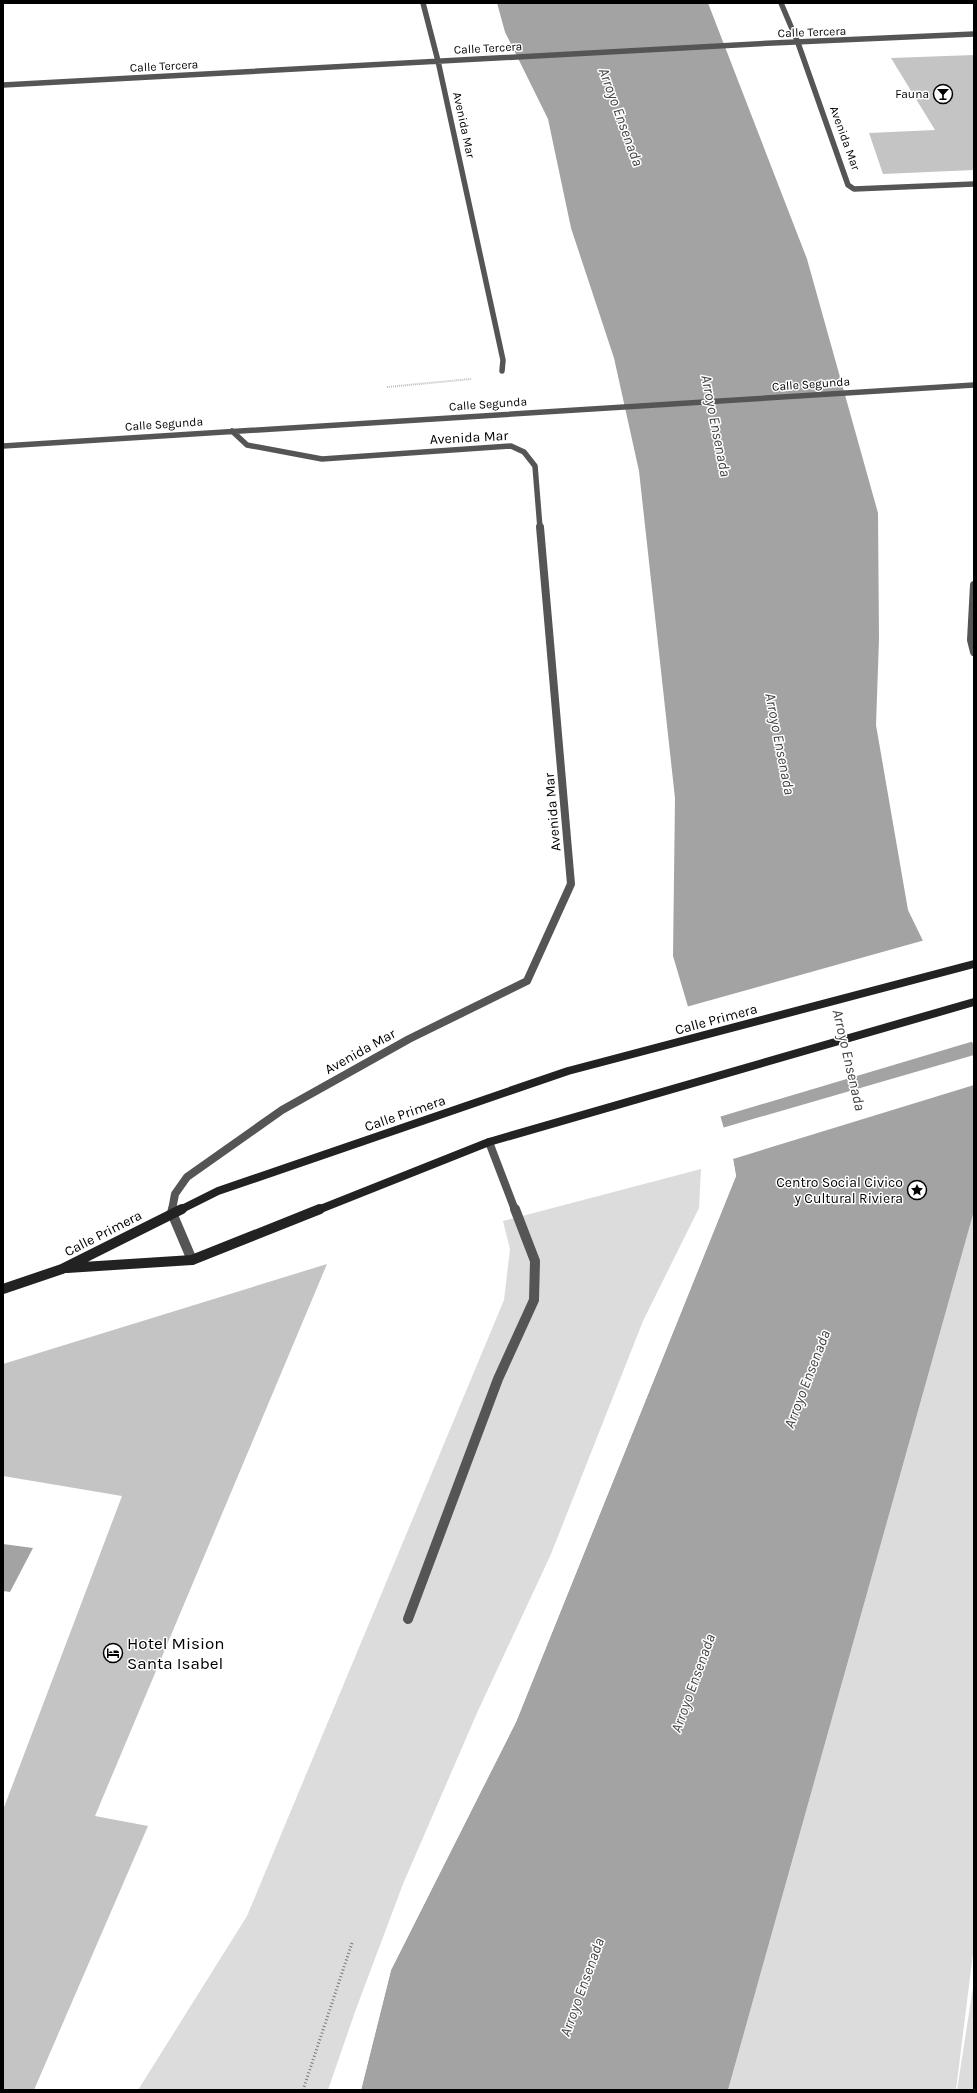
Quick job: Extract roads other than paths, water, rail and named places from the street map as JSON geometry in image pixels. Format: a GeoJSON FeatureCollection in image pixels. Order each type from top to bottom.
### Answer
{"type":"FeatureCollection","features":[{"type":"Feature","properties":{"kind":"main road","name":"Calle Primera"},"geometry":{"type":"LineString","coordinates":[[62,1269],[218,1191],[568,1071],[974,964]]}},
{"type":"Feature","properties":{"kind":"main road","name":"Calle Primera"},"geometry":{"type":"LineString","coordinates":[[62,1269],[192,1260],[489,1142],[598,1109],[974,1002]]}},
{"type":"Feature","properties":{"kind":"main road"},"geometry":{"type":"LineString","coordinates":[[3,1289],[62,1269]]}},
{"type":"Feature","properties":{"kind":"street","name":"Avenida Mar"},"geometry":{"type":"LineString","coordinates":[[423,3],[438,61],[501,353],[502,371]]}},
{"type":"Feature","properties":{"kind":"street","name":"Avenida Mar"},"geometry":{"type":"LineString","coordinates":[[782,3],[798,43],[848,185],[854,189],[974,184]]}},
{"type":"Feature","properties":{"kind":"street","name":"Calle Tercera"},"geometry":{"type":"LineString","coordinates":[[3,85],[773,43],[974,34]]}},
{"type":"Feature","properties":{"kind":"street","name":"Calle Segunda"},"geometry":{"type":"LineString","coordinates":[[3,446],[279,427],[974,385]]}},
{"type":"Feature","properties":{"kind":"street","name":"Avenida Mar"},"geometry":{"type":"LineString","coordinates":[[172,1213],[175,1194],[186,1177],[282,1110],[409,1039],[527,981],[571,884],[535,466],[524,452],[511,446],[322,459],[247,445],[232,431]]}},
{"type":"Feature","properties":{"kind":"street"},"geometry":{"type":"LineString","coordinates":[[974,586],[971,640],[974,652]]}},
{"type":"Feature","properties":{"kind":"street"},"geometry":{"type":"LineString","coordinates":[[408,1619],[498,1379],[534,1300],[535,1261],[489,1142]]}},
{"type":"Feature","properties":{"kind":"street"},"geometry":{"type":"LineString","coordinates":[[172,1213],[192,1260]]}},
{"type":"Feature","properties":{"kind":"water","name":"Arroyo Ensenada"},"geometry":{"type":"Polygon","coordinates":[[[497,3],[708,3],[807,259],[878,513],[879,639],[876,725],[908,910],[974,1046],[974,1211],[728,2090],[361,2090],[391,1970],[516,1722],[736,1176],[733,1159],[673,956],[675,798],[639,471],[614,358],[571,228],[548,119],[505,32],[497,3]]]}},
{"type":"Feature","properties":{"kind":"water"},"geometry":{"type":"Polygon","coordinates":[[[3,1544],[33,1548],[10,1592],[3,1591],[3,1544]]]}},
{"type":"Feature","properties":{"kind":"place","name":"Fauna"},"geometry":{"type":"Point","coordinates":[943,94]}},
{"type":"Feature","properties":{"kind":"place","name":"Centro Social Civico y Cultural Riviera"},"geometry":{"type":"Point","coordinates":[917,1190]}},
{"type":"Feature","properties":{"kind":"place","name":"Hotel Mision Santa Isabel"},"geometry":{"type":"Point","coordinates":[113,1653]}}]}
